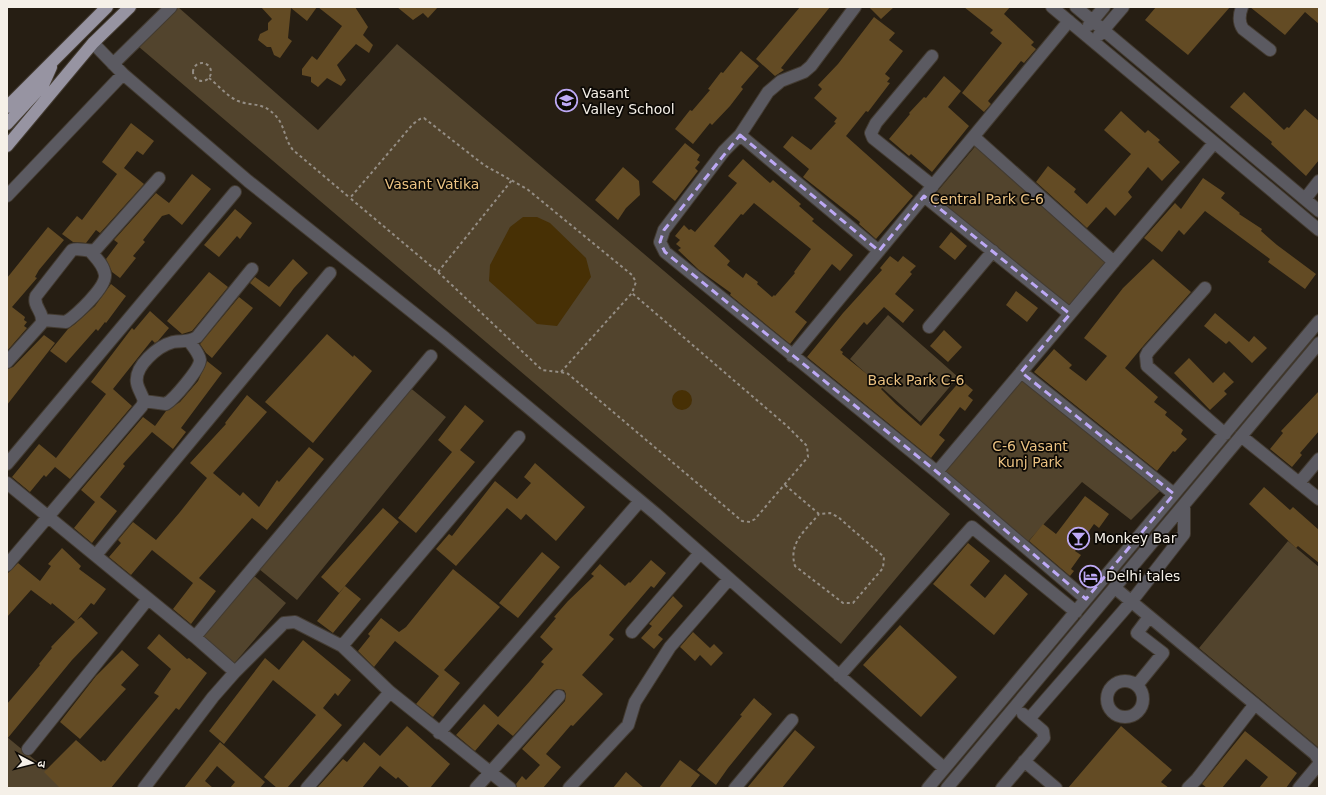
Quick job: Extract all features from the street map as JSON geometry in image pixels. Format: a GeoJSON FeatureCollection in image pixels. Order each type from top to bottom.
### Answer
{"type":"FeatureCollection","features":[{"type":"Feature","properties":{"kind":"main road"},"geometry":{"type":"LineString","coordinates":[[7,107],[107,7]]}},
{"type":"Feature","properties":{"kind":"main road"},"geometry":{"type":"LineString","coordinates":[[7,146],[94,44],[130,7]]}},
{"type":"Feature","properties":{"kind":"main road"},"geometry":{"type":"LineString","coordinates":[[7,124],[44,85],[53,62]]}},
{"type":"Feature","properties":{"kind":"street"},"geometry":{"type":"LineString","coordinates":[[114,64],[171,7]]}},
{"type":"Feature","properties":{"kind":"street"},"geometry":{"type":"LineString","coordinates":[[855,7],[811,66],[804,72],[780,81],[768,92],[740,136],[724,151],[664,230],[660,242],[665,252],[936,472],[1086,599]]}},
{"type":"Feature","properties":{"kind":"street"},"geometry":{"type":"LineString","coordinates":[[1052,7],[1319,230]]}},
{"type":"Feature","properties":{"kind":"street"},"geometry":{"type":"LineString","coordinates":[[1076,7],[1319,211]]}},
{"type":"Feature","properties":{"kind":"street"},"geometry":{"type":"LineString","coordinates":[[1083,33],[1104,7]]}},
{"type":"Feature","properties":{"kind":"street"},"geometry":{"type":"LineString","coordinates":[[1094,42],[1123,7]]}},
{"type":"Feature","properties":{"kind":"street"},"geometry":{"type":"LineString","coordinates":[[1242,7],[1239,19],[1243,29],[1270,50]]}},
{"type":"Feature","properties":{"kind":"street"},"geometry":{"type":"LineString","coordinates":[[792,356],[1069,21]]}},
{"type":"Feature","properties":{"kind":"street"},"geometry":{"type":"LineString","coordinates":[[94,44],[123,74],[248,181],[445,338],[640,501],[944,768]]}},
{"type":"Feature","properties":{"kind":"street"},"geometry":{"type":"LineString","coordinates":[[932,56],[876,123],[871,133],[874,138],[933,186]]}},
{"type":"Feature","properties":{"kind":"street"},"geometry":{"type":"LineString","coordinates":[[7,196],[123,74]]}},
{"type":"Feature","properties":{"kind":"street"},"geometry":{"type":"LineString","coordinates":[[740,136],[879,251]]}},
{"type":"Feature","properties":{"kind":"street"},"geometry":{"type":"LineString","coordinates":[[974,137],[1114,262]]}},
{"type":"Feature","properties":{"kind":"street"},"geometry":{"type":"LineString","coordinates":[[936,472],[1214,143]]}},
{"type":"Feature","properties":{"kind":"street"},"geometry":{"type":"LineString","coordinates":[[43,320],[35,303],[36,296],[72,250],[78,249],[90,251],[96,249],[159,178]]}},
{"type":"Feature","properties":{"kind":"street"},"geometry":{"type":"LineString","coordinates":[[1304,199],[1319,181]]}},
{"type":"Feature","properties":{"kind":"street"},"geometry":{"type":"LineString","coordinates":[[7,464],[235,192]]}},
{"type":"Feature","properties":{"kind":"street"},"geometry":{"type":"LineString","coordinates":[[924,196],[1070,314]]}},
{"type":"Feature","properties":{"kind":"street"},"geometry":{"type":"LineString","coordinates":[[43,320],[62,322],[70,319],[102,286],[105,278],[104,269],[90,251]]}},
{"type":"Feature","properties":{"kind":"street"},"geometry":{"type":"LineString","coordinates":[[929,327],[993,251]]}},
{"type":"Feature","properties":{"kind":"street"},"geometry":{"type":"LineString","coordinates":[[7,565],[142,406],[144,401],[137,381],[141,368],[147,360],[166,345],[174,342],[189,341],[197,337],[252,269]]}},
{"type":"Feature","properties":{"kind":"street"},"geometry":{"type":"LineString","coordinates":[[96,555],[330,273]]}},
{"type":"Feature","properties":{"kind":"street"},"geometry":{"type":"LineString","coordinates":[[1205,288],[1148,352],[1145,362],[1147,366],[1225,434]]}},
{"type":"Feature","properties":{"kind":"street"},"geometry":{"type":"LineString","coordinates":[[7,362],[43,320]]}},
{"type":"Feature","properties":{"kind":"street"},"geometry":{"type":"LineString","coordinates":[[928,788],[1319,321]]}},
{"type":"Feature","properties":{"kind":"street"},"geometry":{"type":"LineString","coordinates":[[144,401],[166,404],[194,372],[200,360],[198,353],[189,341]]}},
{"type":"Feature","properties":{"kind":"street"},"geometry":{"type":"LineString","coordinates":[[947,788],[1319,343]]}},
{"type":"Feature","properties":{"kind":"street"},"geometry":{"type":"LineString","coordinates":[[195,637],[431,356]]}},
{"type":"Feature","properties":{"kind":"street"},"geometry":{"type":"LineString","coordinates":[[1021,372],[1174,494]]}},
{"type":"Feature","properties":{"kind":"street"},"geometry":{"type":"LineString","coordinates":[[1241,436],[1319,499]]}},
{"type":"Feature","properties":{"kind":"street"},"geometry":{"type":"LineString","coordinates":[[342,646],[519,437]]}},
{"type":"Feature","properties":{"kind":"street"},"geometry":{"type":"LineString","coordinates":[[1299,483],[1319,459]]}},
{"type":"Feature","properties":{"kind":"street"},"geometry":{"type":"LineString","coordinates":[[7,483],[195,637],[235,672]]}},
{"type":"Feature","properties":{"kind":"street"},"geometry":{"type":"LineString","coordinates":[[439,733],[640,501]]}},
{"type":"Feature","properties":{"kind":"street"},"geometry":{"type":"LineString","coordinates":[[1029,719],[1131,602],[1184,534],[1184,504]]}},
{"type":"Feature","properties":{"kind":"street"},"geometry":{"type":"LineString","coordinates":[[839,676],[972,527],[1076,612]]}},
{"type":"Feature","properties":{"kind":"street"},"geometry":{"type":"LineString","coordinates":[[632,632],[700,553]]}},
{"type":"Feature","properties":{"kind":"street"},"geometry":{"type":"LineString","coordinates":[[569,788],[628,725],[635,702],[670,647],[729,578]]}},
{"type":"Feature","properties":{"kind":"street"},"geometry":{"type":"LineString","coordinates":[[1114,588],[1315,754],[1319,760]]}},
{"type":"Feature","properties":{"kind":"street"},"geometry":{"type":"LineString","coordinates":[[28,748],[148,599]]}},
{"type":"Feature","properties":{"kind":"street"},"geometry":{"type":"LineString","coordinates":[[1137,685],[1163,654],[1137,633],[1149,617]]}},
{"type":"Feature","properties":{"kind":"street"},"geometry":{"type":"LineString","coordinates":[[144,788],[193,721],[235,672],[284,623],[290,622],[299,624],[342,646],[390,692],[439,733],[450,739],[510,788]]}},
{"type":"Feature","properties":{"kind":"street"},"geometry":{"type":"LineString","coordinates":[[308,788],[390,692]]}},
{"type":"Feature","properties":{"kind":"street"},"geometry":{"type":"LineString","coordinates":[[476,788],[559,696]]}},
{"type":"Feature","properties":{"kind":"street"},"geometry":{"type":"LineString","coordinates":[[1188,788],[1197,779],[1255,704]]}},
{"type":"Feature","properties":{"kind":"street"},"geometry":{"type":"LineString","coordinates":[[1002,788],[1042,742],[1045,734],[1015,707]]}},
{"type":"Feature","properties":{"kind":"street"},"geometry":{"type":"LineString","coordinates":[[735,788],[792,720]]}},
{"type":"Feature","properties":{"kind":"street"},"geometry":{"type":"LineString","coordinates":[[1024,761],[1056,788]]}},
{"type":"Feature","properties":{"kind":"street"},"geometry":{"type":"LineString","coordinates":[[1299,788],[1319,764]]}},
{"type":"Feature","properties":{"kind":"path"},"geometry":{"type":"LineString","coordinates":[[199,63],[208,64],[212,73],[209,78],[201,81],[196,78],[193,73],[194,67],[199,63]]}},
{"type":"Feature","properties":{"kind":"path"},"geometry":{"type":"LineString","coordinates":[[209,78],[239,102],[264,107],[275,115],[281,123],[287,141],[293,150],[438,272],[542,370],[567,372],[742,521],[750,522],[755,519],[808,457],[807,446],[787,426],[632,293]]}},
{"type":"Feature","properties":{"kind":"path"},"geometry":{"type":"LineString","coordinates":[[350,198],[420,119],[430,121],[484,165],[527,189],[632,275],[636,282],[632,293],[561,372]]}},
{"type":"Feature","properties":{"kind":"path"},"geometry":{"type":"LineString","coordinates":[[438,272],[512,180]]}},
{"type":"Feature","properties":{"kind":"path"},"geometry":{"type":"LineString","coordinates":[[785,485],[819,514]]}},
{"type":"Feature","properties":{"kind":"path"},"geometry":{"type":"LineString","coordinates":[[830,512],[838,517],[884,557],[883,568],[853,603],[843,603],[795,566],[792,550],[795,544],[819,514],[830,512]]}},
{"type":"Feature","properties":{"kind":"highlighted area"},"geometry":{"type":"Polygon","coordinates":[[[740,135],[879,251],[924,196],[1070,314],[1021,372],[1174,494],[1086,599],[937,472],[665,252],[660,242],[664,230],[740,135]]]}},
{"type":"Feature","properties":{"kind":"green space","name":"Vasant Vatika"},"geometry":{"type":"Polygon","coordinates":[[[164,7],[178,7],[318,130],[397,44],[950,514],[841,644],[132,41],[164,7]]]}},
{"type":"Feature","properties":{"kind":"green space","name":"Central Park C-6"},"geometry":{"type":"Polygon","coordinates":[[[978,143],[1114,262],[1070,314],[931,199],[978,143]]]}},
{"type":"Feature","properties":{"kind":"green space","name":"Back Park C-6"},"geometry":{"type":"Polygon","coordinates":[[[888,315],[958,377],[920,422],[850,359],[888,315]]]}},
{"type":"Feature","properties":{"kind":"green space","name":"C-6 Vasant Kunj Park"},"geometry":{"type":"Polygon","coordinates":[[[1021,372],[1164,487],[1131,520],[1082,482],[1024,546],[940,475],[1021,372]]]}},
{"type":"Feature","properties":{"kind":"green space"},"geometry":{"type":"Polygon","coordinates":[[[408,386],[446,417],[297,600],[259,569],[408,386]]]}},
{"type":"Feature","properties":{"kind":"green space"},"geometry":{"type":"Polygon","coordinates":[[[1288,541],[1319,567],[1319,748],[1199,648],[1288,541]]]}},
{"type":"Feature","properties":{"kind":"green space"},"geometry":{"type":"Polygon","coordinates":[[[252,574],[286,603],[232,666],[198,637],[252,574]]]}},
{"type":"Feature","properties":{"kind":"green space"},"geometry":{"type":"Polygon","coordinates":[[[7,737],[69,788],[7,788],[7,737]]]}},
{"type":"Feature","properties":{"kind":"shaded area"},"geometry":{"type":"Polygon","coordinates":[[[523,217],[537,217],[550,223],[586,258],[591,277],[557,326],[537,324],[489,281],[490,265],[510,227],[523,217]]]}},
{"type":"Feature","properties":{"kind":"shaded area"},"geometry":{"type":"Polygon","coordinates":[[[678,390],[686,390],[692,396],[692,404],[686,410],[678,410],[672,404],[672,396],[678,390]]]}},
{"type":"Feature","properties":{"kind":"building"},"geometry":{"type":"Polygon","coordinates":[[[261,7],[317,7],[307,21],[291,8],[288,38],[292,41],[280,58],[274,55],[271,47],[267,47],[258,40],[260,34],[268,30],[268,23],[272,19],[261,7]]]}},
{"type":"Feature","properties":{"kind":"building"},"geometry":{"type":"Polygon","coordinates":[[[318,7],[355,7],[368,27],[363,35],[373,45],[369,53],[356,44],[337,65],[346,80],[341,86],[327,78],[318,87],[311,82],[311,77],[302,75],[302,69],[312,56],[317,60],[342,26],[318,7]]]}},
{"type":"Feature","properties":{"kind":"building"},"geometry":{"type":"Polygon","coordinates":[[[397,7],[438,7],[428,18],[423,13],[413,20],[397,7]]]}},
{"type":"Feature","properties":{"kind":"building"},"geometry":{"type":"Polygon","coordinates":[[[800,7],[830,7],[781,68],[784,70],[775,76],[756,59],[800,7]]]}},
{"type":"Feature","properties":{"kind":"building"},"geometry":{"type":"Polygon","coordinates":[[[869,7],[894,7],[881,19],[869,7]]]}},
{"type":"Feature","properties":{"kind":"building"},"geometry":{"type":"Polygon","coordinates":[[[964,7],[1010,7],[1004,14],[1034,42],[1031,45],[1036,49],[1024,63],[1021,61],[988,101],[991,104],[984,112],[962,93],[1002,43],[990,33],[993,30],[964,7]]]}},
{"type":"Feature","properties":{"kind":"building"},"geometry":{"type":"Polygon","coordinates":[[[1156,7],[1230,7],[1188,55],[1145,20],[1156,7]]]}},
{"type":"Feature","properties":{"kind":"building"},"geometry":{"type":"Polygon","coordinates":[[[1250,7],[1319,7],[1319,24],[1305,12],[1285,35],[1250,7]]]}},
{"type":"Feature","properties":{"kind":"building"},"geometry":{"type":"Polygon","coordinates":[[[874,17],[895,33],[889,40],[903,51],[885,74],[890,78],[887,82],[890,83],[868,112],[866,111],[846,136],[913,196],[876,239],[859,224],[860,222],[803,177],[809,169],[783,147],[792,136],[811,150],[836,123],[834,122],[837,118],[814,98],[822,89],[818,85],[838,64],[874,17]]]}},
{"type":"Feature","properties":{"kind":"building"},"geometry":{"type":"Polygon","coordinates":[[[741,51],[759,66],[741,87],[743,89],[730,106],[712,125],[710,123],[693,144],[675,129],[690,110],[692,111],[710,90],[708,89],[721,72],[723,73],[741,51]]]}},
{"type":"Feature","properties":{"kind":"building"},"geometry":{"type":"Polygon","coordinates":[[[944,76],[961,91],[948,107],[969,126],[932,172],[911,154],[909,156],[889,139],[910,114],[909,113],[924,97],[926,98],[944,76]]]}},
{"type":"Feature","properties":{"kind":"building"},"geometry":{"type":"Polygon","coordinates":[[[1244,92],[1284,130],[1287,127],[1289,128],[1305,109],[1319,121],[1319,160],[1306,176],[1271,144],[1272,142],[1230,107],[1244,92]]]}},
{"type":"Feature","properties":{"kind":"building"},"geometry":{"type":"Polygon","coordinates":[[[1121,111],[1145,133],[1148,130],[1160,140],[1158,142],[1180,162],[1162,181],[1148,167],[1128,192],[1132,197],[1115,216],[1106,207],[1087,228],[1036,182],[1048,166],[1076,189],[1074,192],[1087,204],[1131,154],[1104,130],[1121,111]]]}},
{"type":"Feature","properties":{"kind":"building"},"geometry":{"type":"Polygon","coordinates":[[[131,123],[154,141],[143,155],[137,151],[124,168],[144,184],[100,233],[96,230],[86,243],[73,242],[62,234],[77,216],[82,220],[117,174],[102,162],[131,123]]]}},
{"type":"Feature","properties":{"kind":"building"},"geometry":{"type":"Polygon","coordinates":[[[685,143],[700,155],[697,160],[700,162],[695,168],[698,171],[675,201],[652,182],[685,143]]]}},
{"type":"Feature","properties":{"kind":"building"},"geometry":{"type":"Polygon","coordinates":[[[743,159],[770,183],[773,180],[801,204],[799,206],[814,219],[812,221],[853,255],[840,271],[832,264],[795,312],[807,322],[790,344],[730,295],[731,293],[699,270],[678,250],[681,248],[676,244],[680,240],[675,236],[684,225],[689,230],[691,229],[695,232],[737,183],[728,176],[743,159]],[[754,203],[743,215],[741,214],[714,246],[730,261],[727,265],[743,278],[746,273],[758,282],[757,284],[772,297],[774,295],[775,296],[795,273],[794,272],[811,249],[754,203]]]}},
{"type":"Feature","properties":{"kind":"building"},"geometry":{"type":"Polygon","coordinates":[[[623,167],[639,181],[640,195],[626,208],[618,220],[595,200],[623,167]]]}},
{"type":"Feature","properties":{"kind":"building"},"geometry":{"type":"Polygon","coordinates":[[[192,174],[211,189],[182,225],[169,214],[162,216],[143,240],[145,242],[133,256],[136,258],[120,278],[112,272],[106,259],[118,243],[114,240],[156,193],[169,203],[192,174]]]}},
{"type":"Feature","properties":{"kind":"building"},"geometry":{"type":"Polygon","coordinates":[[[1203,178],[1225,193],[1221,198],[1240,213],[1239,214],[1262,229],[1261,231],[1277,245],[1316,274],[1305,289],[1268,262],[1270,259],[1205,211],[1184,235],[1179,230],[1162,252],[1144,238],[1175,203],[1181,209],[1203,178]]]}},
{"type":"Feature","properties":{"kind":"building"},"geometry":{"type":"Polygon","coordinates":[[[235,209],[252,223],[240,239],[237,236],[219,257],[204,245],[235,209]]]}},
{"type":"Feature","properties":{"kind":"building"},"geometry":{"type":"Polygon","coordinates":[[[48,227],[64,240],[39,270],[35,277],[37,278],[12,307],[25,317],[24,320],[27,322],[24,326],[27,328],[7,351],[7,278],[48,227]]]}},
{"type":"Feature","properties":{"kind":"building"},"geometry":{"type":"Polygon","coordinates":[[[951,232],[967,246],[955,260],[939,247],[951,232]]]}},
{"type":"Feature","properties":{"kind":"building"},"geometry":{"type":"Polygon","coordinates":[[[890,256],[898,262],[903,256],[916,266],[910,272],[912,274],[895,294],[914,310],[903,323],[884,307],[867,325],[864,322],[840,350],[843,352],[842,354],[883,387],[881,389],[921,426],[961,380],[973,390],[968,396],[973,400],[965,411],[960,407],[939,435],[945,440],[931,458],[807,357],[843,313],[882,270],[880,268],[890,256]]]}},
{"type":"Feature","properties":{"kind":"building"},"geometry":{"type":"Polygon","coordinates":[[[293,259],[308,273],[294,288],[280,307],[250,283],[255,277],[269,287],[293,259]]]}},
{"type":"Feature","properties":{"kind":"building"},"geometry":{"type":"Polygon","coordinates":[[[1153,259],[1191,292],[1125,368],[1158,397],[1154,402],[1167,412],[1165,415],[1183,430],[1181,434],[1187,439],[1175,452],[1173,451],[1157,471],[1034,372],[1054,349],[1072,365],[1069,368],[1086,381],[1107,356],[1084,338],[1123,288],[1153,259]]]}},
{"type":"Feature","properties":{"kind":"building"},"geometry":{"type":"Polygon","coordinates":[[[209,272],[228,287],[192,331],[182,334],[167,321],[209,272]]]}},
{"type":"Feature","properties":{"kind":"building"},"geometry":{"type":"Polygon","coordinates":[[[111,284],[126,296],[106,323],[105,322],[98,331],[96,329],[66,363],[50,351],[68,329],[95,306],[111,284]]]}},
{"type":"Feature","properties":{"kind":"building"},"geometry":{"type":"Polygon","coordinates":[[[1016,291],[1038,308],[1027,322],[1006,305],[1016,291]]]}},
{"type":"Feature","properties":{"kind":"building"},"geometry":{"type":"Polygon","coordinates":[[[239,297],[253,308],[212,358],[206,353],[200,344],[239,297]]]}},
{"type":"Feature","properties":{"kind":"building"},"geometry":{"type":"Polygon","coordinates":[[[150,311],[169,328],[158,341],[155,343],[152,340],[113,389],[132,406],[70,479],[55,467],[46,477],[44,475],[30,492],[12,477],[39,444],[56,458],[106,394],[91,382],[132,328],[134,330],[150,311]]]}},
{"type":"Feature","properties":{"kind":"building"},"geometry":{"type":"Polygon","coordinates":[[[1215,313],[1249,342],[1254,336],[1267,348],[1252,363],[1229,341],[1226,344],[1204,326],[1215,313]]]}},
{"type":"Feature","properties":{"kind":"building"},"geometry":{"type":"Polygon","coordinates":[[[944,330],[962,347],[948,362],[930,346],[944,330]]]}},
{"type":"Feature","properties":{"kind":"building"},"geometry":{"type":"Polygon","coordinates":[[[327,334],[353,357],[354,355],[372,371],[313,443],[265,402],[327,334]]]}},
{"type":"Feature","properties":{"kind":"building"},"geometry":{"type":"Polygon","coordinates":[[[44,335],[55,343],[7,405],[7,369],[13,367],[44,335]]]}},
{"type":"Feature","properties":{"kind":"building"},"geometry":{"type":"Polygon","coordinates":[[[1189,358],[1213,383],[1224,372],[1234,382],[1224,391],[1227,394],[1210,410],[1174,373],[1189,358]]]}},
{"type":"Feature","properties":{"kind":"building"},"geometry":{"type":"Polygon","coordinates":[[[207,361],[222,373],[181,428],[186,432],[173,449],[152,432],[123,464],[125,466],[100,497],[117,511],[92,543],[74,528],[95,502],[81,490],[143,417],[155,426],[166,411],[180,402],[198,381],[207,361]]]}},
{"type":"Feature","properties":{"kind":"building"},"geometry":{"type":"Polygon","coordinates":[[[1319,391],[1319,431],[1300,453],[1302,455],[1292,467],[1270,449],[1283,433],[1281,431],[1319,391]]]}},
{"type":"Feature","properties":{"kind":"building"},"geometry":{"type":"Polygon","coordinates":[[[247,395],[267,412],[213,473],[240,496],[243,492],[259,507],[277,480],[279,482],[309,447],[324,459],[267,530],[252,518],[199,578],[216,591],[191,624],[173,609],[193,583],[152,550],[131,575],[109,557],[121,543],[118,540],[133,522],[156,540],[180,512],[207,478],[190,463],[226,424],[225,423],[247,395]]]}},
{"type":"Feature","properties":{"kind":"building"},"geometry":{"type":"Polygon","coordinates":[[[465,405],[484,421],[460,450],[475,462],[416,533],[398,518],[452,452],[438,440],[465,405]]]}},
{"type":"Feature","properties":{"kind":"building"},"geometry":{"type":"Polygon","coordinates":[[[535,463],[585,507],[556,541],[526,514],[521,520],[507,508],[456,566],[436,549],[449,534],[452,536],[495,481],[517,499],[531,483],[524,477],[535,463]]]}},
{"type":"Feature","properties":{"kind":"building"},"geometry":{"type":"Polygon","coordinates":[[[1264,487],[1290,510],[1293,507],[1319,530],[1319,563],[1298,546],[1296,548],[1249,504],[1264,487]]]}},
{"type":"Feature","properties":{"kind":"building"},"geometry":{"type":"Polygon","coordinates":[[[1085,496],[1109,514],[1099,528],[1094,524],[1075,551],[1081,555],[1071,569],[1074,571],[1070,576],[1029,541],[1043,524],[1056,534],[1085,496]]]}},
{"type":"Feature","properties":{"kind":"building"},"geometry":{"type":"Polygon","coordinates":[[[383,508],[399,522],[339,593],[321,577],[383,508]]]}},
{"type":"Feature","properties":{"kind":"building"},"geometry":{"type":"Polygon","coordinates":[[[968,543],[990,561],[970,585],[985,598],[1005,574],[1028,594],[994,635],[933,584],[968,543]]]}},
{"type":"Feature","properties":{"kind":"building"},"geometry":{"type":"Polygon","coordinates":[[[62,548],[81,566],[79,569],[106,589],[94,605],[91,603],[77,620],[81,617],[98,633],[72,660],[7,739],[7,704],[40,665],[39,664],[52,648],[51,647],[75,622],[52,603],[51,605],[31,590],[7,617],[7,574],[18,563],[40,581],[51,566],[48,564],[62,548]]]}},
{"type":"Feature","properties":{"kind":"building"},"geometry":{"type":"Polygon","coordinates":[[[542,552],[560,567],[518,618],[499,603],[542,552]]]}},
{"type":"Feature","properties":{"kind":"building"},"geometry":{"type":"Polygon","coordinates":[[[651,560],[666,573],[654,588],[651,586],[609,635],[614,639],[582,675],[603,694],[573,726],[571,725],[546,754],[561,767],[543,788],[517,788],[516,784],[522,776],[526,780],[540,765],[522,749],[565,701],[566,694],[564,690],[557,689],[553,691],[513,736],[498,724],[475,751],[456,735],[484,704],[498,717],[530,681],[544,664],[541,662],[553,649],[540,637],[556,618],[554,617],[568,601],[594,576],[591,574],[600,564],[625,586],[629,582],[630,583],[651,560]]]}},
{"type":"Feature","properties":{"kind":"building"},"geometry":{"type":"Polygon","coordinates":[[[453,569],[500,607],[444,670],[460,683],[433,717],[416,704],[439,676],[395,641],[374,667],[358,651],[370,636],[368,634],[381,618],[399,632],[406,627],[453,569]]]}},
{"type":"Feature","properties":{"kind":"building"},"geometry":{"type":"Polygon","coordinates":[[[345,586],[361,599],[333,633],[317,621],[345,586]]]}},
{"type":"Feature","properties":{"kind":"building"},"geometry":{"type":"Polygon","coordinates":[[[673,596],[683,606],[658,635],[663,639],[654,649],[641,638],[652,626],[649,624],[673,596]]]}},
{"type":"Feature","properties":{"kind":"building"},"geometry":{"type":"Polygon","coordinates":[[[900,625],[957,677],[921,717],[863,665],[900,625]]]}},
{"type":"Feature","properties":{"kind":"building"},"geometry":{"type":"Polygon","coordinates":[[[693,632],[710,648],[714,644],[723,653],[711,666],[700,655],[695,661],[680,647],[693,632]]]}},
{"type":"Feature","properties":{"kind":"building"},"geometry":{"type":"Polygon","coordinates":[[[159,634],[187,659],[189,658],[207,673],[179,710],[176,708],[111,788],[60,788],[44,772],[76,740],[101,762],[103,760],[105,761],[159,696],[154,693],[171,669],[147,648],[159,634]]]}},
{"type":"Feature","properties":{"kind":"building"},"geometry":{"type":"Polygon","coordinates":[[[303,640],[351,680],[338,696],[335,693],[323,708],[342,725],[287,788],[277,788],[264,777],[316,715],[273,680],[224,744],[209,731],[265,658],[279,670],[303,640]]]}},
{"type":"Feature","properties":{"kind":"building"},"geometry":{"type":"Polygon","coordinates":[[[122,650],[139,665],[121,685],[126,689],[80,739],[60,722],[96,676],[122,650]]]}},
{"type":"Feature","properties":{"kind":"building"},"geometry":{"type":"Polygon","coordinates":[[[754,698],[772,714],[716,785],[697,770],[742,716],[740,715],[754,698]]]}},
{"type":"Feature","properties":{"kind":"building"},"geometry":{"type":"Polygon","coordinates":[[[407,726],[450,764],[430,788],[410,788],[398,777],[396,779],[380,766],[362,788],[317,788],[343,759],[347,762],[364,742],[380,756],[407,726]]]}},
{"type":"Feature","properties":{"kind":"building"},"geometry":{"type":"Polygon","coordinates":[[[1121,726],[1172,770],[1161,782],[1169,788],[1068,788],[1121,726]]]}},
{"type":"Feature","properties":{"kind":"building"},"geometry":{"type":"Polygon","coordinates":[[[795,730],[815,747],[782,788],[747,788],[795,730]]]}},
{"type":"Feature","properties":{"kind":"building"},"geometry":{"type":"Polygon","coordinates":[[[1245,731],[1297,773],[1286,788],[1259,788],[1268,777],[1246,759],[1222,788],[1207,788],[1202,784],[1245,731]]]}},
{"type":"Feature","properties":{"kind":"building"},"geometry":{"type":"Polygon","coordinates":[[[220,742],[265,782],[260,788],[230,788],[235,782],[217,766],[205,781],[213,788],[184,788],[220,742]]]}},
{"type":"Feature","properties":{"kind":"building"},"geometry":{"type":"Polygon","coordinates":[[[680,760],[700,775],[690,788],[659,788],[680,760]]]}},
{"type":"Feature","properties":{"kind":"building"},"geometry":{"type":"Polygon","coordinates":[[[626,772],[644,788],[613,788],[626,772]]]}},
{"type":"Feature","properties":{"kind":"place","name":"Vasant Valley School"},"geometry":{"type":"Point","coordinates":[567,101]}},
{"type":"Feature","properties":{"kind":"place","name":"Monkey Bar"},"geometry":{"type":"Point","coordinates":[1078,538]}},
{"type":"Feature","properties":{"kind":"place","name":"Delhi tales"},"geometry":{"type":"Point","coordinates":[1091,576]}}]}
